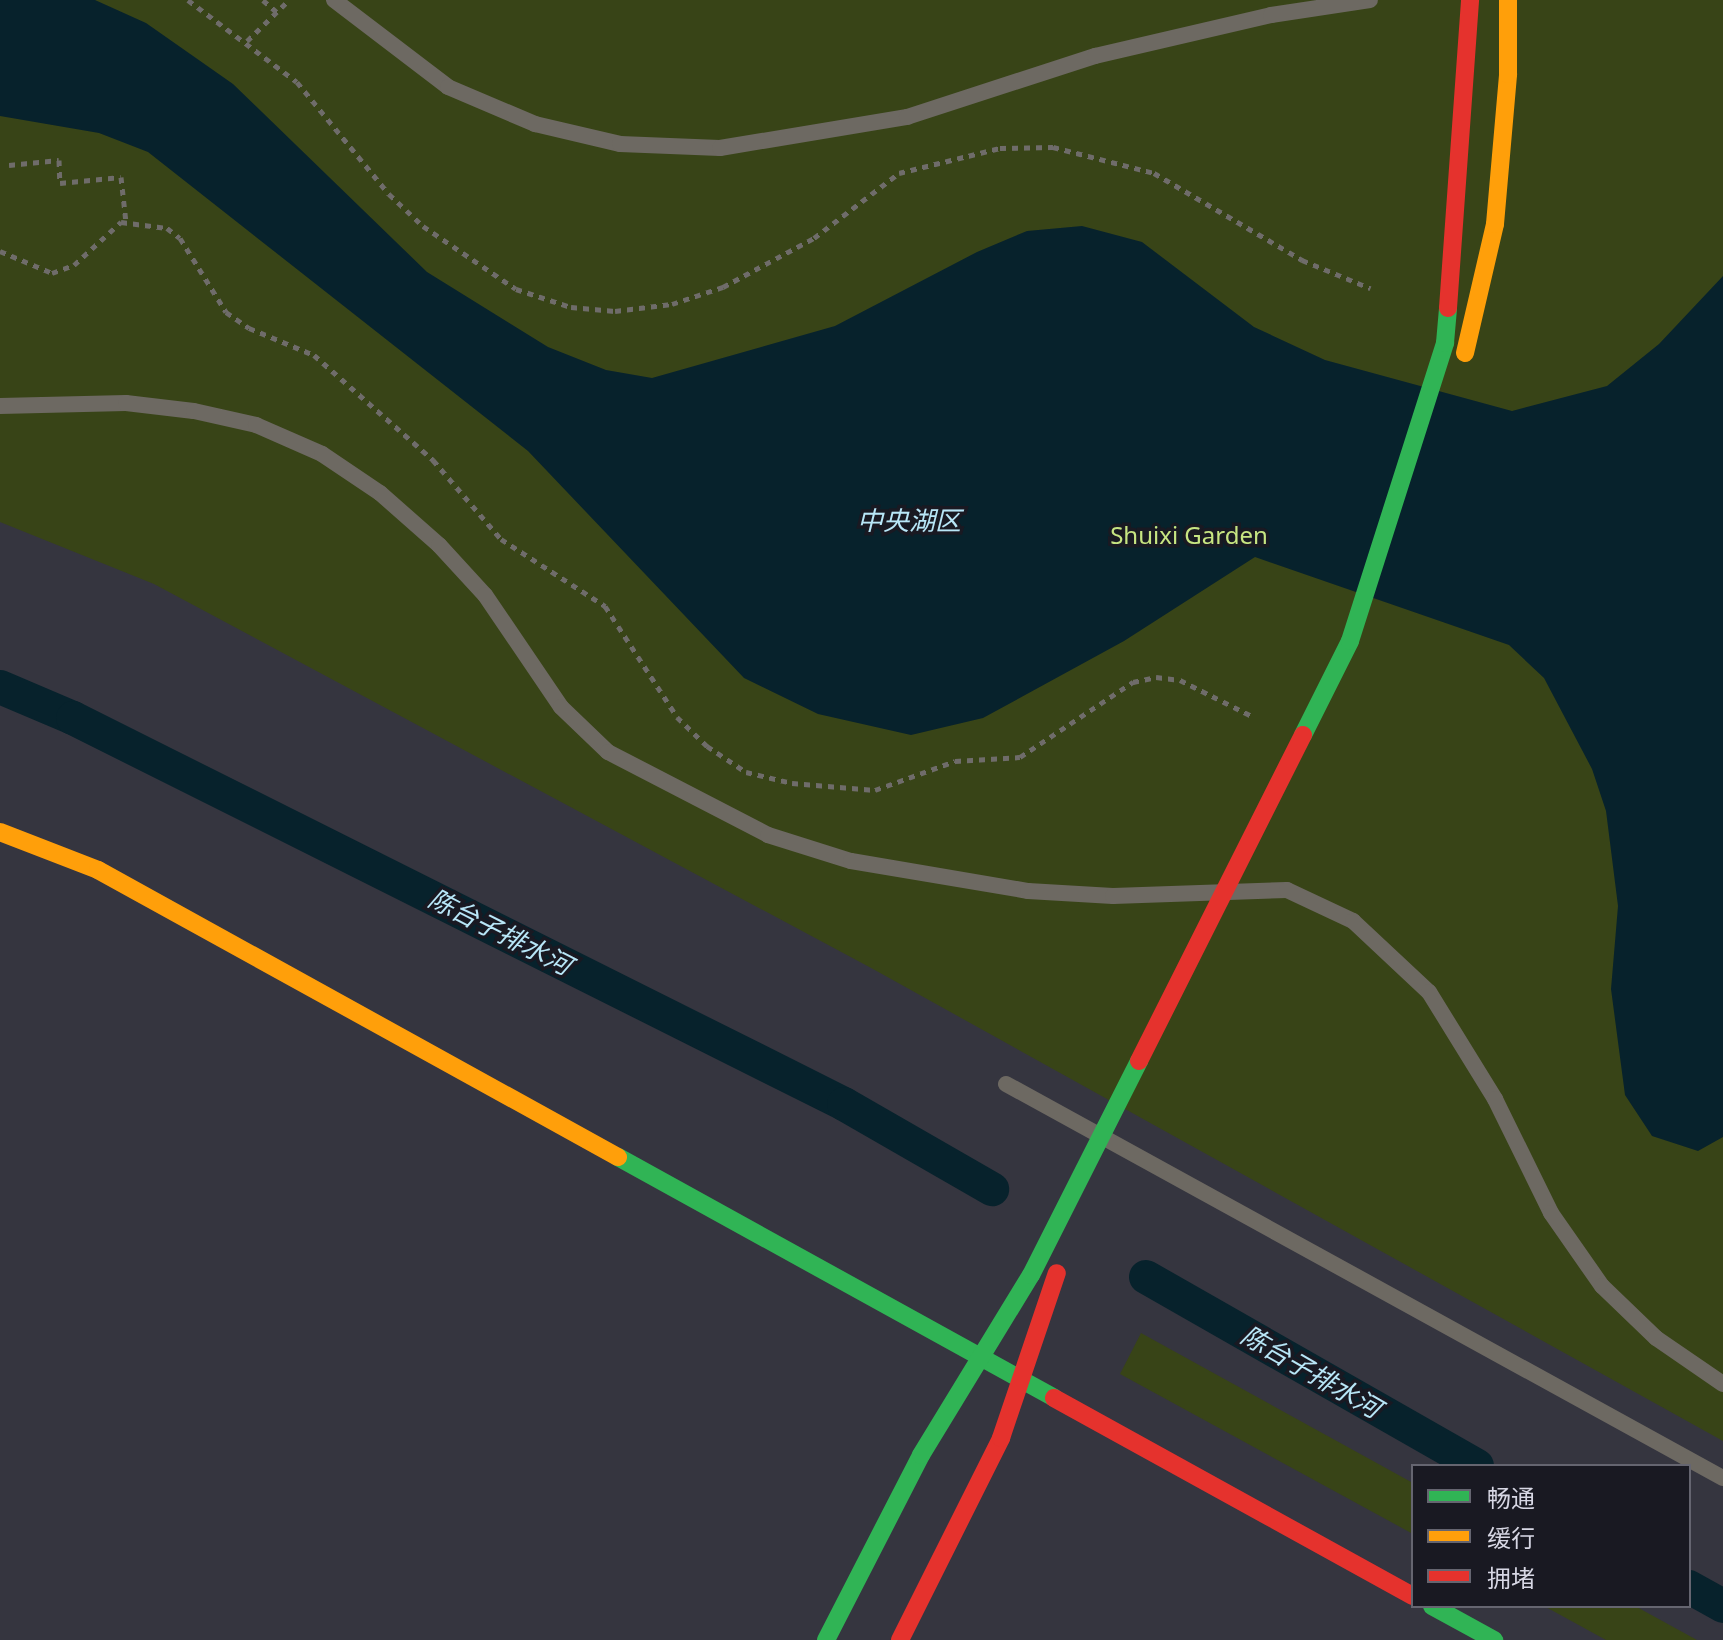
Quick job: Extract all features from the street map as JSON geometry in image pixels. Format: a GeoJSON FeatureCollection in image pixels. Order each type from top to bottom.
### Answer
{"type":"FeatureCollection","features":[{"type":"Feature","properties":{"kind":"main road"},"geometry":{"type":"LineString","coordinates":[[826,1640],[921,1455],[1031,1275],[1350,641],[1445,343],[1470,0]]}},
{"type":"Feature","properties":{"kind":"main road"},"geometry":{"type":"LineString","coordinates":[[1457,379],[1467,349],[1495,224],[1508,74],[1508,0]]}},
{"type":"Feature","properties":{"kind":"main road"},"geometry":{"type":"LineString","coordinates":[[0,832],[98,870],[1411,1595]]}},
{"type":"Feature","properties":{"kind":"main road"},"geometry":{"type":"LineString","coordinates":[[1248,899],[1266,867]]}},
{"type":"Feature","properties":{"kind":"main road"},"geometry":{"type":"LineString","coordinates":[[900,1640],[1001,1438],[1045,1296],[1066,1256]]}},
{"type":"Feature","properties":{"kind":"main road"},"geometry":{"type":"LineString","coordinates":[[1436,1608],[1494,1640]]}},
{"type":"Feature","properties":{"kind":"lane"},"geometry":{"type":"LineString","coordinates":[[334,0],[448,87],[535,124],[620,144],[720,148],[907,117],[1095,56],[1271,15],[1370,0]]}},
{"type":"Feature","properties":{"kind":"lane"},"geometry":{"type":"LineString","coordinates":[[0,406],[126,403],[194,411],[256,425],[322,454],[380,493],[439,545],[485,595],[561,707],[608,752],[768,835],[851,861],[1028,891],[1221,895],[1248,899],[1287,890],[1314,900],[1353,921],[1395,956],[1429,992],[1495,1099],[1551,1213],[1602,1286],[1656,1338],[1723,1384]]}},
{"type":"Feature","properties":{"kind":"lane"},"geometry":{"type":"LineString","coordinates":[[1006,1084],[1723,1478]]}},
{"type":"Feature","properties":{"kind":"path"},"geometry":{"type":"LineString","coordinates":[[188,0],[247,41],[297,82],[389,194],[423,226],[516,289],[571,307],[615,311],[672,304],[723,287],[814,238],[899,173],[1000,148],[1053,147],[1154,173],[1302,260],[1370,288]]}},
{"type":"Feature","properties":{"kind":"path"},"geometry":{"type":"LineString","coordinates":[[263,0],[277,12]]}},
{"type":"Feature","properties":{"kind":"path"},"geometry":{"type":"LineString","coordinates":[[247,41],[289,0]]}},
{"type":"Feature","properties":{"kind":"path"},"geometry":{"type":"LineString","coordinates":[[9,165],[59,160],[60,183],[121,177],[126,222]]}},
{"type":"Feature","properties":{"kind":"path"},"geometry":{"type":"LineString","coordinates":[[0,251],[35,269],[64,271],[110,228],[126,222],[167,228],[180,238],[226,312],[249,328],[314,355],[433,460],[501,539],[605,606],[677,717],[746,772],[792,783],[875,790],[955,761],[1020,757],[1133,682],[1156,677],[1180,680],[1254,717]]}},
{"type":"Feature","properties":{"kind":"green space","name":"Shuixi Garden"},"geometry":{"type":"Polygon","coordinates":[[[0,0],[1723,0],[1723,1441],[873,969],[154,584],[0,522],[0,0]]]}},
{"type":"Feature","properties":{"kind":"green space"},"geometry":{"type":"Polygon","coordinates":[[[1141,1333],[1411,1482],[1411,1533],[1120,1374],[1141,1333]]]}},
{"type":"Feature","properties":{"kind":"green space"},"geometry":{"type":"Polygon","coordinates":[[[1548,1608],[1639,1608],[1697,1640],[1606,1640],[1548,1608]]]}},
{"type":"Feature","properties":{"kind":"water","name":"中央湖区"},"geometry":{"type":"Polygon","coordinates":[[[0,0],[95,0],[146,23],[233,84],[427,272],[548,347],[606,370],[652,378],[835,326],[977,252],[1027,231],[1082,226],[1142,242],[1254,327],[1325,360],[1512,411],[1607,386],[1659,344],[1723,276],[1723,1137],[1698,1151],[1652,1136],[1625,1095],[1611,989],[1618,906],[1606,811],[1592,769],[1544,678],[1509,645],[1255,557],[1124,641],[983,718],[911,735],[818,714],[744,678],[528,451],[148,152],[99,133],[0,116],[0,0]]]}},
{"type":"Feature","properties":{"kind":"waterway","name":"陈台子排水河"},"geometry":{"type":"LineString","coordinates":[[0,687],[73,718],[844,1104],[992,1189]]}},
{"type":"Feature","properties":{"kind":"waterway","name":"陈台子排水河"},"geometry":{"type":"LineString","coordinates":[[1146,1277],[1473,1464]]}},
{"type":"Feature","properties":{"kind":"waterway","name":"陈台子排水河"},"geometry":{"type":"LineString","coordinates":[[1691,1588],[1723,1606]]}},
{"type":"Feature","properties":{"kind":"traffic: fast"},"geometry":{"type":"LineString","coordinates":[[1303,735],[1350,641],[1445,343],[1448,308]]}},
{"type":"Feature","properties":{"kind":"traffic: fast"},"geometry":{"type":"LineString","coordinates":[[826,1640],[921,1455],[1031,1275],[1139,1061]]}},
{"type":"Feature","properties":{"kind":"traffic: fast"},"geometry":{"type":"LineString","coordinates":[[618,1157],[1054,1398]]}},
{"type":"Feature","properties":{"kind":"traffic: fast"},"geometry":{"type":"LineString","coordinates":[[1436,1608],[1494,1640]]}},
{"type":"Feature","properties":{"kind":"traffic: slow"},"geometry":{"type":"LineString","coordinates":[[1465,353],[1495,224],[1508,74],[1508,0]]}},
{"type":"Feature","properties":{"kind":"traffic: slow"},"geometry":{"type":"LineString","coordinates":[[0,832],[98,870],[618,1157]]}},
{"type":"Feature","properties":{"kind":"traffic: jam"},"geometry":{"type":"LineString","coordinates":[[1448,308],[1470,0]]}},
{"type":"Feature","properties":{"kind":"traffic: jam"},"geometry":{"type":"LineString","coordinates":[[1139,1061],[1303,735]]}},
{"type":"Feature","properties":{"kind":"traffic: jam"},"geometry":{"type":"LineString","coordinates":[[900,1640],[1001,1438],[1057,1273]]}},
{"type":"Feature","properties":{"kind":"traffic: jam"},"geometry":{"type":"LineString","coordinates":[[1054,1398],[1411,1595]]}}]}
